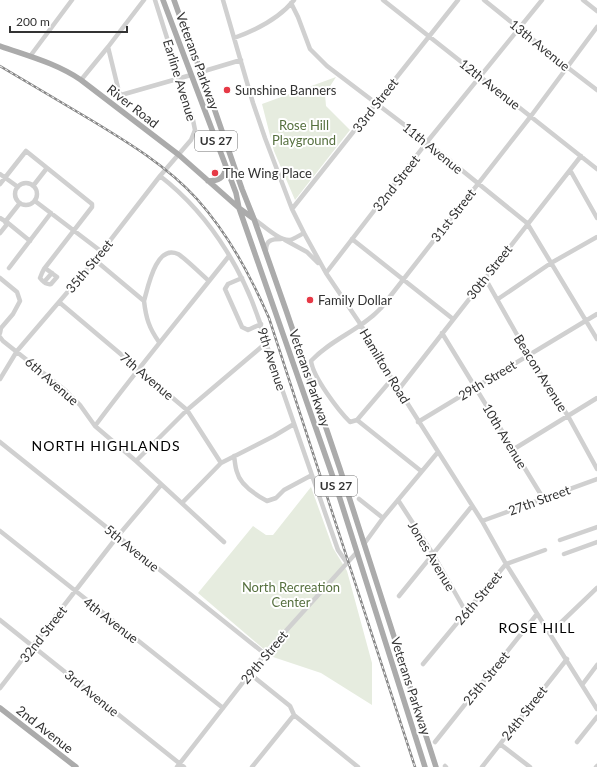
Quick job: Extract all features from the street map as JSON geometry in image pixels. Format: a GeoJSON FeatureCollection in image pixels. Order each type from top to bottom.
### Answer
{"type":"FeatureCollection","features":[{"type":"Feature","properties":{"kind":"main road","name":"Veterans Parkway"},"geometry":{"type":"LineString","coordinates":[[163,0],[236,193],[335,483],[425,767]]}},
{"type":"Feature","properties":{"kind":"main road","name":"Veterans Parkway"},"geometry":{"type":"LineString","coordinates":[[174,0],[188,42],[201,72],[266,252],[314,391],[436,767]]}},
{"type":"Feature","properties":{"kind":"main road","name":"River Road"},"geometry":{"type":"LineString","coordinates":[[0,46],[31,55],[68,71],[178,155],[254,219]]}},
{"type":"Feature","properties":{"kind":"main road"},"geometry":{"type":"LineString","coordinates":[[208,181],[214,181],[222,177],[225,171],[224,164]]}},
{"type":"Feature","properties":{"kind":"main road","name":"2nd Avenue"},"geometry":{"type":"LineString","coordinates":[[0,708],[76,767]]}},
{"type":"Feature","properties":{"kind":"street"},"geometry":{"type":"LineString","coordinates":[[31,55],[72,0]]}},
{"type":"Feature","properties":{"kind":"street"},"geometry":{"type":"LineString","coordinates":[[81,80],[108,48],[144,0]]}},
{"type":"Feature","properties":{"kind":"street","name":"Earline Avenue"},"geometry":{"type":"LineString","coordinates":[[155,0],[195,130],[191,140],[178,155]]}},
{"type":"Feature","properties":{"kind":"street","name":"Hamilton Road"},"geometry":{"type":"LineString","coordinates":[[223,0],[253,103],[265,138],[292,209],[304,232],[326,273],[361,325],[418,422],[482,521],[506,564],[597,709]]}},
{"type":"Feature","properties":{"kind":"street","name":"12th Avenue"},"geometry":{"type":"LineString","coordinates":[[383,0],[597,169]]}},
{"type":"Feature","properties":{"kind":"street","name":"33rd Street"},"geometry":{"type":"LineString","coordinates":[[292,209],[458,0]]}},
{"type":"Feature","properties":{"kind":"street","name":"13th Avenue"},"geometry":{"type":"LineString","coordinates":[[484,0],[567,67],[596,87]]}},
{"type":"Feature","properties":{"kind":"street","name":"32nd Street"},"geometry":{"type":"LineString","coordinates":[[326,273],[427,142],[542,0]]}},
{"type":"Feature","properties":{"kind":"street"},"geometry":{"type":"LineString","coordinates":[[583,0],[597,11]]}},
{"type":"Feature","properties":{"kind":"street"},"geometry":{"type":"LineString","coordinates":[[234,38],[264,25],[279,15],[292,2]]}},
{"type":"Feature","properties":{"kind":"street","name":"11th Avenue"},"geometry":{"type":"LineString","coordinates":[[292,2],[310,49],[316,57],[427,142],[527,223],[597,339]]}},
{"type":"Feature","properties":{"kind":"street","name":"31st Street"},"geometry":{"type":"LineString","coordinates":[[357,420],[350,422],[344,416],[324,388],[312,367],[311,361],[337,340],[372,318],[381,308],[531,116],[597,27]]}},
{"type":"Feature","properties":{"kind":"street"},"geometry":{"type":"LineString","coordinates":[[108,48],[121,95],[191,75]]}},
{"type":"Feature","properties":{"kind":"street"},"geometry":{"type":"LineString","coordinates":[[201,72],[241,60]]}},
{"type":"Feature","properties":{"kind":"street"},"geometry":{"type":"LineString","coordinates":[[0,184],[26,151],[92,204],[92,207],[45,268],[40,276],[44,282],[51,284],[57,277],[45,268]]}},
{"type":"Feature","properties":{"kind":"street","name":"35th Street"},"geometry":{"type":"LineString","coordinates":[[0,378],[17,352],[102,252],[160,176],[178,155]]}},
{"type":"Feature","properties":{"kind":"street","name":"30th Street"},"geometry":{"type":"LineString","coordinates":[[399,389],[527,223],[581,156]]}},
{"type":"Feature","properties":{"kind":"street"},"geometry":{"type":"LineString","coordinates":[[33,186],[47,168]]}},
{"type":"Feature","properties":{"kind":"street"},"geometry":{"type":"LineString","coordinates":[[570,170],[597,218]]}},
{"type":"Feature","properties":{"kind":"street"},"geometry":{"type":"LineString","coordinates":[[0,174],[18,188]]}},
{"type":"Feature","properties":{"kind":"street","name":"9th Avenue"},"geometry":{"type":"LineString","coordinates":[[160,176],[185,198],[198,212],[229,256],[242,278],[256,308],[266,343],[338,550],[346,563]]}},
{"type":"Feature","properties":{"kind":"street"},"geometry":{"type":"LineString","coordinates":[[22,184],[33,186],[37,192],[35,201],[28,205],[20,203],[15,196],[18,188],[22,184]]}},
{"type":"Feature","properties":{"kind":"street"},"geometry":{"type":"LineString","coordinates":[[35,201],[102,252]]}},
{"type":"Feature","properties":{"kind":"street"},"geometry":{"type":"LineString","coordinates":[[0,233],[20,203]]}},
{"type":"Feature","properties":{"kind":"street"},"geometry":{"type":"LineString","coordinates":[[9,268],[51,213]]}},
{"type":"Feature","properties":{"kind":"street"},"geometry":{"type":"LineString","coordinates":[[0,218],[30,241]]}},
{"type":"Feature","properties":{"kind":"street"},"geometry":{"type":"LineString","coordinates":[[254,219],[283,239],[307,252],[322,266]]}},
{"type":"Feature","properties":{"kind":"street"},"geometry":{"type":"LineString","coordinates":[[266,252],[266,246],[271,240],[290,240],[304,232]]}},
{"type":"Feature","properties":{"kind":"street"},"geometry":{"type":"LineString","coordinates":[[498,299],[551,263],[597,237]]}},
{"type":"Feature","properties":{"kind":"street"},"geometry":{"type":"LineString","coordinates":[[352,239],[453,319]]}},
{"type":"Feature","properties":{"kind":"street"},"geometry":{"type":"LineString","coordinates":[[160,342],[152,331],[146,317],[144,301],[150,278],[155,265],[160,258],[168,253],[178,254],[209,280]]}},
{"type":"Feature","properties":{"kind":"street"},"geometry":{"type":"LineString","coordinates":[[95,426],[138,368],[229,256]]}},
{"type":"Feature","properties":{"kind":"street"},"geometry":{"type":"LineString","coordinates":[[95,260],[144,301]]}},
{"type":"Feature","properties":{"kind":"street"},"geometry":{"type":"LineString","coordinates":[[44,282],[52,273]]}},
{"type":"Feature","properties":{"kind":"street"},"geometry":{"type":"LineString","coordinates":[[0,278],[16,292],[20,301],[13,314],[1,328],[0,333]]}},
{"type":"Feature","properties":{"kind":"street"},"geometry":{"type":"LineString","coordinates":[[242,278],[228,284],[225,289],[242,327],[248,330],[261,324]]}},
{"type":"Feature","properties":{"kind":"street","name":"Beacon Avenue"},"geometry":{"type":"LineString","coordinates":[[485,278],[529,356],[568,416],[597,469]]}},
{"type":"Feature","properties":{"kind":"street","name":"7th Avenue"},"geometry":{"type":"LineString","coordinates":[[59,302],[187,410],[221,463]]}},
{"type":"Feature","properties":{"kind":"street","name":"29th Street"},"geometry":{"type":"LineString","coordinates":[[418,422],[597,314]]}},
{"type":"Feature","properties":{"kind":"street","name":"10th Avenue"},"geometry":{"type":"LineString","coordinates":[[442,333],[543,498]]}},
{"type":"Feature","properties":{"kind":"street","name":"6th Avenue"},"geometry":{"type":"LineString","coordinates":[[0,337],[66,391],[80,405],[95,426],[136,461],[224,542]]}},
{"type":"Feature","properties":{"kind":"street"},"geometry":{"type":"LineString","coordinates":[[136,461],[187,410],[266,343]]}},
{"type":"Feature","properties":{"kind":"street"},"geometry":{"type":"LineString","coordinates":[[392,379],[357,420],[421,471]]}},
{"type":"Feature","properties":{"kind":"street"},"geometry":{"type":"LineString","coordinates":[[514,449],[597,398]]}},
{"type":"Feature","properties":{"kind":"street"},"geometry":{"type":"LineString","coordinates":[[182,503],[221,463],[294,424]]}},
{"type":"Feature","properties":{"kind":"street","name":"5th Avenue"},"geometry":{"type":"LineString","coordinates":[[0,442],[264,654]]}},
{"type":"Feature","properties":{"kind":"street"},"geometry":{"type":"LineString","coordinates":[[364,544],[383,518],[438,452]]}},
{"type":"Feature","properties":{"kind":"street"},"geometry":{"type":"LineString","coordinates":[[234,456],[237,474],[243,483],[258,496],[267,501],[276,498],[284,490],[312,475]]}},
{"type":"Feature","properties":{"kind":"street","name":"27th Street"},"geometry":{"type":"LineString","coordinates":[[482,521],[597,479]]}},
{"type":"Feature","properties":{"kind":"street","name":"32nd Street"},"geometry":{"type":"LineString","coordinates":[[0,688],[34,647],[117,537],[161,485]]}},
{"type":"Feature","properties":{"kind":"street"},"geometry":{"type":"LineString","coordinates":[[359,499],[383,518]]}},
{"type":"Feature","properties":{"kind":"street","name":"Jones Avenue"},"geometry":{"type":"LineString","coordinates":[[398,500],[433,554],[466,612]]}},
{"type":"Feature","properties":{"kind":"street"},"geometry":{"type":"LineString","coordinates":[[399,596],[472,506]]}},
{"type":"Feature","properties":{"kind":"street"},"geometry":{"type":"LineString","coordinates":[[560,540],[597,527]]}},
{"type":"Feature","properties":{"kind":"street","name":"4th Avenue"},"geometry":{"type":"LineString","coordinates":[[0,531],[222,708]]}},
{"type":"Feature","properties":{"kind":"street"},"geometry":{"type":"LineString","coordinates":[[564,554],[597,542]]}},
{"type":"Feature","properties":{"kind":"street","name":"26th Street"},"geometry":{"type":"LineString","coordinates":[[424,664],[506,564],[544,550]]}},
{"type":"Feature","properties":{"kind":"street","name":"29th Street"},"geometry":{"type":"LineString","coordinates":[[178,765],[264,654],[357,552]]}},
{"type":"Feature","properties":{"kind":"street"},"geometry":{"type":"LineString","coordinates":[[550,633],[597,588]]}},
{"type":"Feature","properties":{"kind":"street","name":"25th Street"},"geometry":{"type":"LineString","coordinates":[[435,742],[537,614]]}},
{"type":"Feature","properties":{"kind":"street","name":"3rd Avenue"},"geometry":{"type":"LineString","coordinates":[[0,620],[178,765],[184,767]]}},
{"type":"Feature","properties":{"kind":"street","name":"24th Street"},"geometry":{"type":"LineString","coordinates":[[482,767],[567,659]]}},
{"type":"Feature","properties":{"kind":"street"},"geometry":{"type":"LineString","coordinates":[[582,685],[597,665]]}},
{"type":"Feature","properties":{"kind":"street"},"geometry":{"type":"LineString","coordinates":[[249,673],[290,706],[294,715],[358,767]]}},
{"type":"Feature","properties":{"kind":"street"},"geometry":{"type":"LineString","coordinates":[[252,767],[294,715]]}},
{"type":"Feature","properties":{"kind":"street"},"geometry":{"type":"LineString","coordinates":[[577,742],[597,717]]}},
{"type":"Feature","properties":{"kind":"street"},"geometry":{"type":"LineString","coordinates":[[500,744],[530,767]]}},
{"type":"Feature","properties":{"kind":"green space","name":"Rose Hill Playground"},"geometry":{"type":"Polygon","coordinates":[[[336,77],[325,94],[326,106],[350,130],[295,200],[274,151],[262,104],[336,77]]]}},
{"type":"Feature","properties":{"kind":"green space","name":"North Recreation Center"},"geometry":{"type":"Polygon","coordinates":[[[311,487],[333,548],[347,571],[372,663],[372,705],[321,673],[273,657],[198,593],[253,526],[266,535],[273,535],[311,487]]]}},
{"type":"Feature","properties":{"kind":"railway"},"geometry":{"type":"LineString","coordinates":[[0,66],[119,137],[173,176],[209,213],[238,256],[269,318],[415,767]]}},
{"type":"Feature","properties":{"kind":"place","name":"Sunshine Banners"},"geometry":{"type":"Point","coordinates":[227,90]}},
{"type":"Feature","properties":{"kind":"place","name":"The Wing Place"},"geometry":{"type":"Point","coordinates":[215,173]}},
{"type":"Feature","properties":{"kind":"place","name":"Family Dollar"},"geometry":{"type":"Point","coordinates":[310,300]}},
{"type":"Feature","properties":{"kind":"district","name":"NORTH HIGHLANDS"},"geometry":{"type":"Point","coordinates":[106,446]}},
{"type":"Feature","properties":{"kind":"district","name":"ROSE HILL"},"geometry":{"type":"Point","coordinates":[537,628]}}]}
